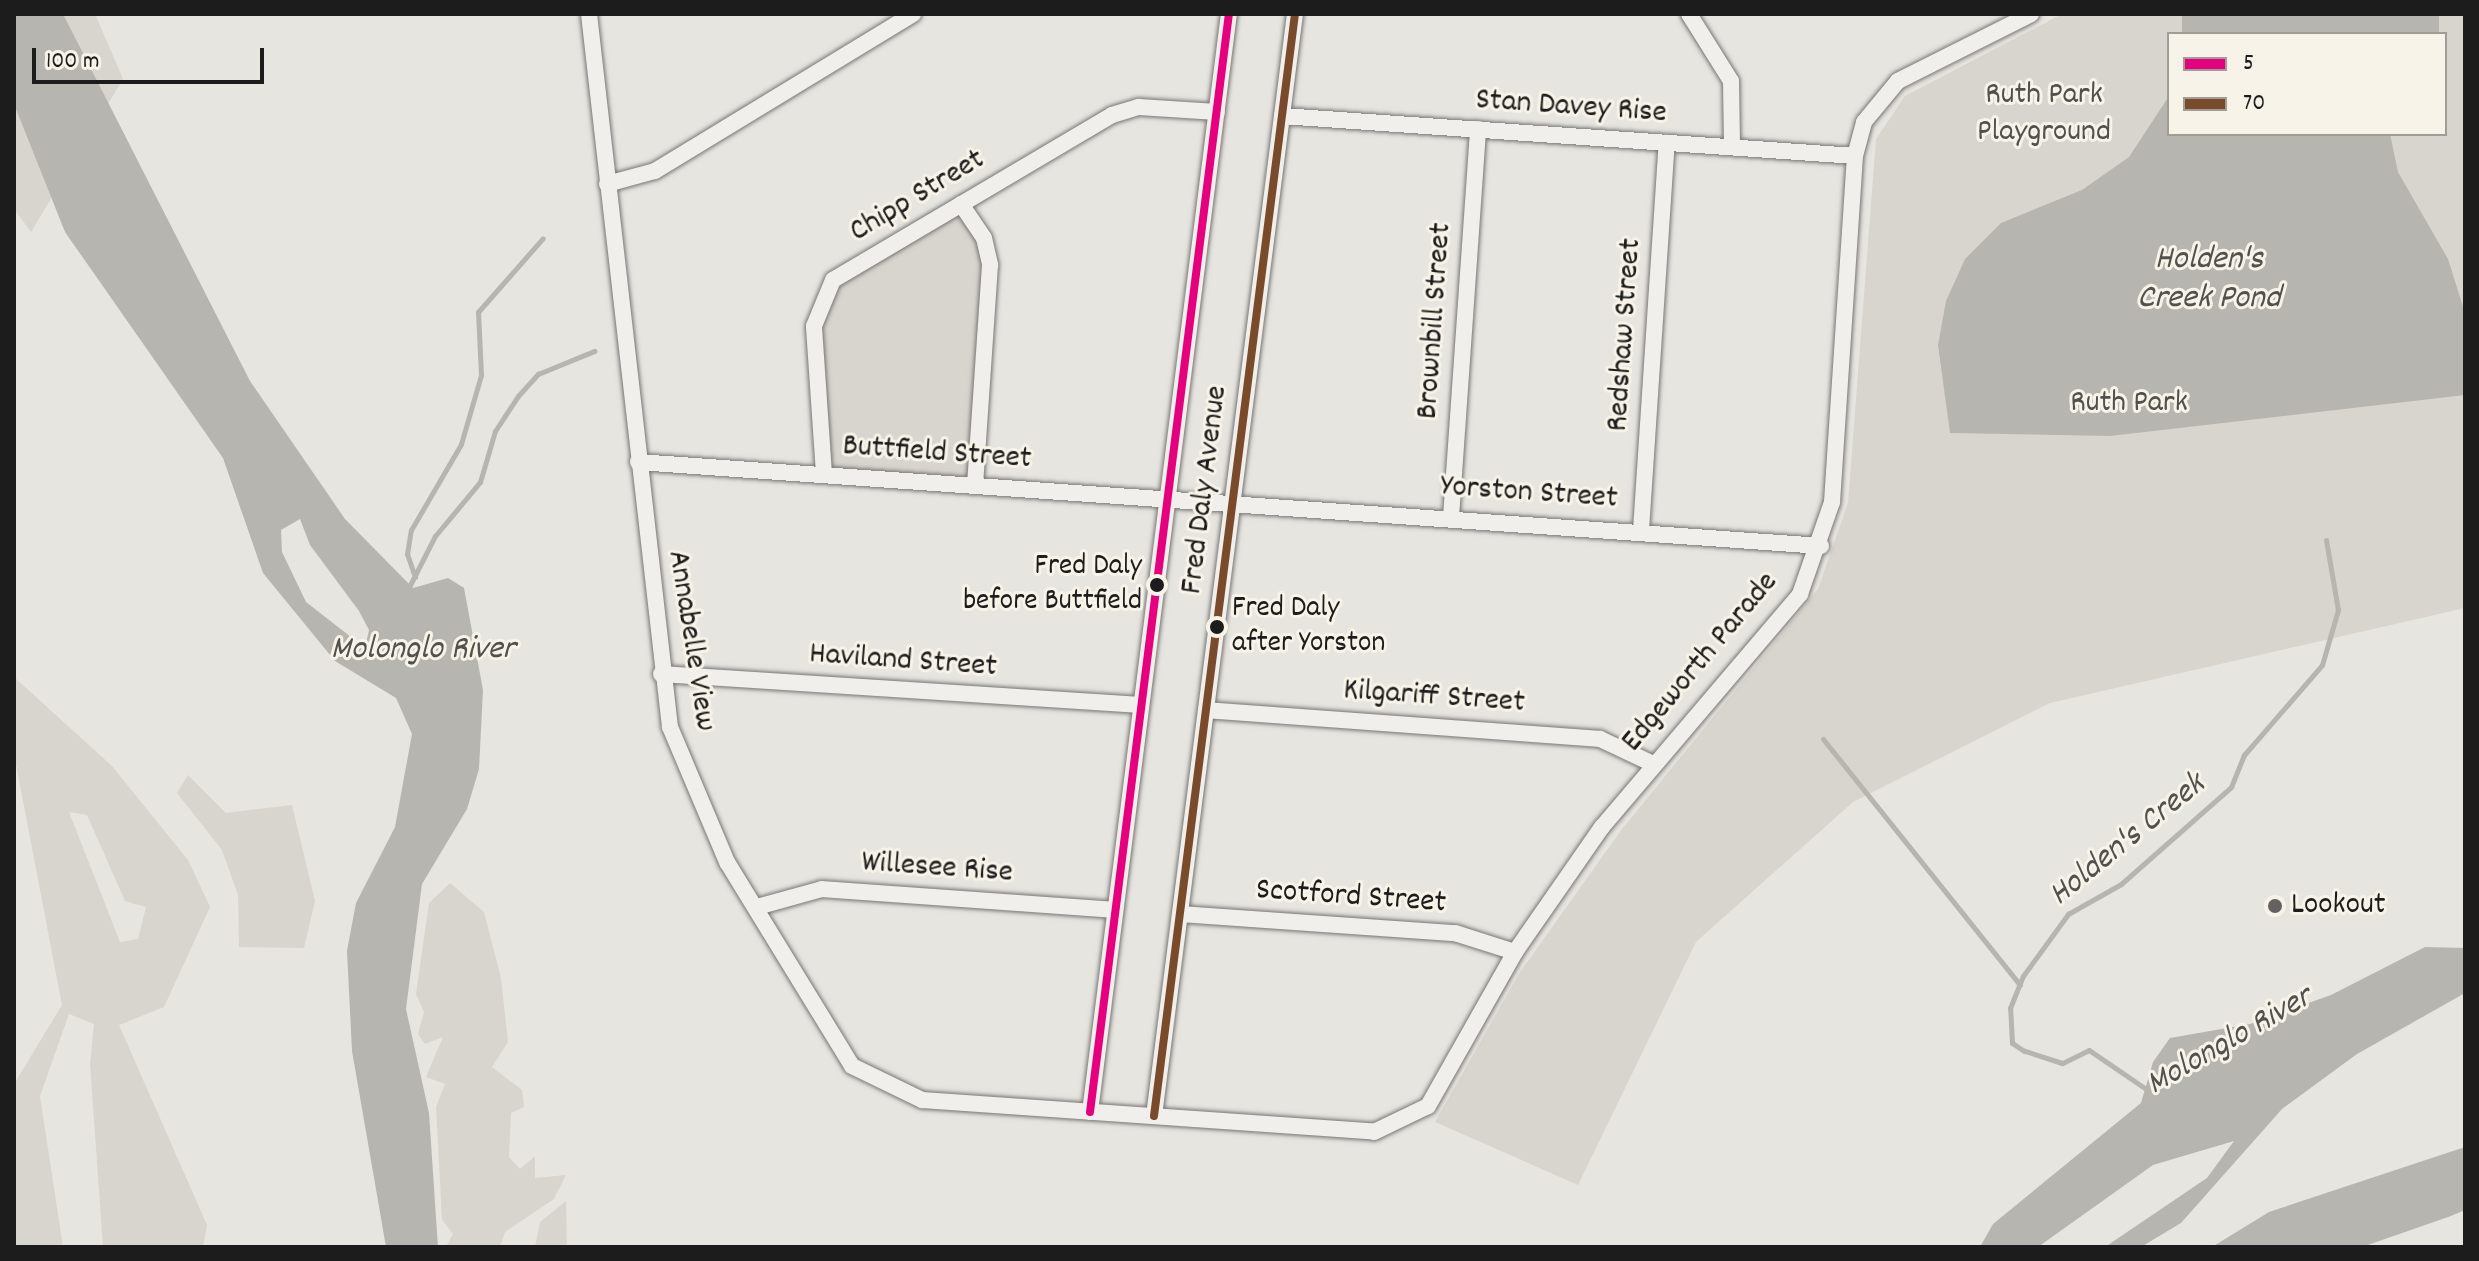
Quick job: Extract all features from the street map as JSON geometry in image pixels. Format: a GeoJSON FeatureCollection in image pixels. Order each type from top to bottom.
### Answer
{"type":"FeatureCollection","features":[{"type":"Feature","properties":{"kind":"street","name":"Annabelle View"},"geometry":{"type":"LineString","coordinates":[[589,14],[661,674],[694,798],[852,1066],[881,1086],[922,1100],[1154,1116]]}},
{"type":"Feature","properties":{"kind":"street"},"geometry":{"type":"LineString","coordinates":[[607,184],[655,171],[913,14]]}},
{"type":"Feature","properties":{"kind":"street","name":"Fred Daly Avenue"},"geometry":{"type":"LineString","coordinates":[[1090,1112],[1229,14]]}},
{"type":"Feature","properties":{"kind":"street","name":"Fred Daly Avenue"},"geometry":{"type":"LineString","coordinates":[[1154,1116],[1295,14]]}},
{"type":"Feature","properties":{"kind":"street"},"geometry":{"type":"LineString","coordinates":[[1689,14],[1731,81],[1732,147]]}},
{"type":"Feature","properties":{"kind":"street","name":"Edgeworth Parade"},"geometry":{"type":"LineString","coordinates":[[1154,1116],[1374,1132],[1403,1123],[1443,1084],[1515,952],[1651,763],[1800,594],[1821,546],[1832,502],[1855,156],[1881,94],[2031,14]]}},
{"type":"Feature","properties":{"kind":"street","name":"Chipp Street"},"geometry":{"type":"LineString","coordinates":[[824,474],[814,326],[833,280],[1112,115],[1139,107],[1217,112]]}},
{"type":"Feature","properties":{"kind":"street","name":"Stan Davey Rise"},"geometry":{"type":"LineString","coordinates":[[1282,116],[1855,156]]}},
{"type":"Feature","properties":{"kind":"street","name":"Brownbill Street"},"geometry":{"type":"LineString","coordinates":[[1451,517],[1478,129]]}},
{"type":"Feature","properties":{"kind":"street","name":"Redshaw Street"},"geometry":{"type":"LineString","coordinates":[[1641,530],[1667,143]]}},
{"type":"Feature","properties":{"kind":"street"},"geometry":{"type":"LineString","coordinates":[[961,204],[984,238],[990,265],[975,485]]}},
{"type":"Feature","properties":{"kind":"street","name":"Buttfield Street"},"geometry":{"type":"LineString","coordinates":[[638,462],[1233,502]]}},
{"type":"Feature","properties":{"kind":"street","name":"Yorston Street"},"geometry":{"type":"LineString","coordinates":[[1233,502],[1641,530],[1821,546]]}},
{"type":"Feature","properties":{"kind":"street","name":"Haviland Street"},"geometry":{"type":"LineString","coordinates":[[661,674],[1141,705]]}},
{"type":"Feature","properties":{"kind":"street","name":"Kilgariff Street"},"geometry":{"type":"LineString","coordinates":[[1206,710],[1600,739],[1651,763]]}},
{"type":"Feature","properties":{"kind":"street","name":"Willesee Rise"},"geometry":{"type":"LineString","coordinates":[[757,907],[822,889],[1115,910]]}},
{"type":"Feature","properties":{"kind":"street","name":"Scotford Street"},"geometry":{"type":"LineString","coordinates":[[1180,914],[1455,933],[1515,952]]}},
{"type":"Feature","properties":{"kind":"green space"},"geometry":{"type":"Polygon","coordinates":[[[14,14],[95,14],[123,79],[31,232],[14,209],[14,14]]]}},
{"type":"Feature","properties":{"kind":"green space","name":"Ruth Park"},"geometry":{"type":"Polygon","coordinates":[[[2062,14],[2465,14],[2465,608],[2050,703],[1853,802],[1696,942],[1578,1185],[1435,1122],[1520,972],[1622,829],[1818,589],[1848,503],[1876,139],[1905,96],[2062,14]]]}},
{"type":"Feature","properties":{"kind":"green space"},"geometry":{"type":"Polygon","coordinates":[[[961,204],[984,238],[975,485],[824,474],[814,326],[833,280],[961,204]]]}},
{"type":"Feature","properties":{"kind":"green space"},"geometry":{"type":"Polygon","coordinates":[[[14,677],[112,766],[188,860],[210,907],[164,1007],[119,1025],[207,1225],[203,1247],[103,1247],[90,1064],[94,1024],[69,1014],[40,1096],[63,1247],[14,1247],[14,1084],[62,1005],[14,754],[14,677]],[[69,812],[120,942],[138,939],[146,907],[125,901],[87,815],[69,812]]]}},
{"type":"Feature","properties":{"kind":"green space"},"geometry":{"type":"Polygon","coordinates":[[[188,775],[226,813],[292,805],[315,901],[304,948],[239,947],[238,895],[222,850],[177,793],[188,775]]]}},
{"type":"Feature","properties":{"kind":"green space"},"geometry":{"type":"Polygon","coordinates":[[[450,883],[484,912],[501,978],[508,1042],[492,1067],[522,1090],[524,1107],[511,1113],[509,1157],[520,1169],[535,1156],[535,1178],[566,1175],[554,1199],[505,1232],[500,1247],[446,1247],[453,1234],[442,1220],[436,1107],[445,1084],[426,1077],[443,1037],[425,1044],[418,1034],[424,1012],[416,994],[429,903],[450,883]]]}},
{"type":"Feature","properties":{"kind":"green space"},"geometry":{"type":"Polygon","coordinates":[[[566,1201],[567,1247],[535,1247],[540,1222],[566,1201]]]}},
{"type":"Feature","properties":{"kind":"water","name":"Molonglo River"},"geometry":{"type":"Polygon","coordinates":[[[14,14],[63,14],[250,381],[345,519],[413,588],[448,578],[464,588],[483,690],[479,769],[467,809],[422,884],[406,1009],[429,1113],[438,1247],[386,1247],[352,1051],[347,951],[356,903],[395,827],[412,734],[396,698],[335,661],[263,573],[223,458],[65,232],[14,104],[14,14]],[[300,519],[281,530],[282,552],[306,602],[365,648],[369,630],[359,611],[310,545],[300,519]]]}},
{"type":"Feature","properties":{"kind":"water"},"geometry":{"type":"Polygon","coordinates":[[[2182,14],[2439,14],[2439,32],[2182,32],[2182,14]]]}},
{"type":"Feature","properties":{"kind":"water","name":"Holden's Creek Pond"},"geometry":{"type":"Polygon","coordinates":[[[2167,99],[2167,136],[2390,136],[2398,172],[2448,259],[2465,313],[2465,395],[2110,436],[1950,433],[1938,345],[1946,301],[1965,259],[2001,223],[2082,190],[2129,157],[2167,99]]]}},
{"type":"Feature","properties":{"kind":"water","name":"Molonglo River"},"geometry":{"type":"Polygon","coordinates":[[[2425,947],[2465,948],[2465,993],[2357,1054],[2282,1109],[2181,1223],[2141,1247],[2105,1247],[2207,1178],[2234,1141],[2153,1165],[2038,1247],[1980,1247],[1993,1224],[2141,1103],[2153,1062],[2170,1038],[2250,1024],[2331,995],[2425,947]]]}},
{"type":"Feature","properties":{"kind":"water"},"geometry":{"type":"Polygon","coordinates":[[[2465,1147],[2465,1210],[2451,1216],[2362,1247],[2212,1247],[2269,1212],[2465,1147]]]}},
{"type":"Feature","properties":{"kind":"waterway"},"geometry":{"type":"LineString","coordinates":[[415,577],[407,554],[411,530],[461,444],[481,375],[478,312],[543,238]]}},
{"type":"Feature","properties":{"kind":"waterway"},"geometry":{"type":"LineString","coordinates":[[408,589],[435,536],[480,482],[495,431],[518,396],[538,374],[594,351]]}},
{"type":"Feature","properties":{"kind":"waterway","name":"Holden's Creek"},"geometry":{"type":"LineString","coordinates":[[2149,1091],[2089,1050],[2062,1063],[2024,1051],[2012,1043],[2010,1008],[2023,976],[2068,914],[2121,884],[2231,787],[2244,755],[2322,665],[2338,610],[2326,540]]}},
{"type":"Feature","properties":{"kind":"waterway"},"geometry":{"type":"LineString","coordinates":[[1823,739],[2020,985]]}},
{"type":"Feature","properties":{"kind":"transit line","name":"5"},"geometry":{"type":"LineString","coordinates":[[1090,1112],[1229,14]]}},
{"type":"Feature","properties":{"kind":"transit line","name":"70"},"geometry":{"type":"LineString","coordinates":[[1154,1116],[1295,14]]}},
{"type":"Feature","properties":{"kind":"place","name":"Fred Daly before Buttfield"},"geometry":{"type":"Point","coordinates":[1157,585]}},
{"type":"Feature","properties":{"kind":"place","name":"Fred Daly after Yorston"},"geometry":{"type":"Point","coordinates":[1217,627]}},
{"type":"Feature","properties":{"kind":"place","name":"Lookout"},"geometry":{"type":"Point","coordinates":[2275,906]}},
{"type":"Feature","properties":{"kind":"park label","name":"Ruth Park Playground"},"geometry":{"type":"Point","coordinates":[2044,116]}}]}
